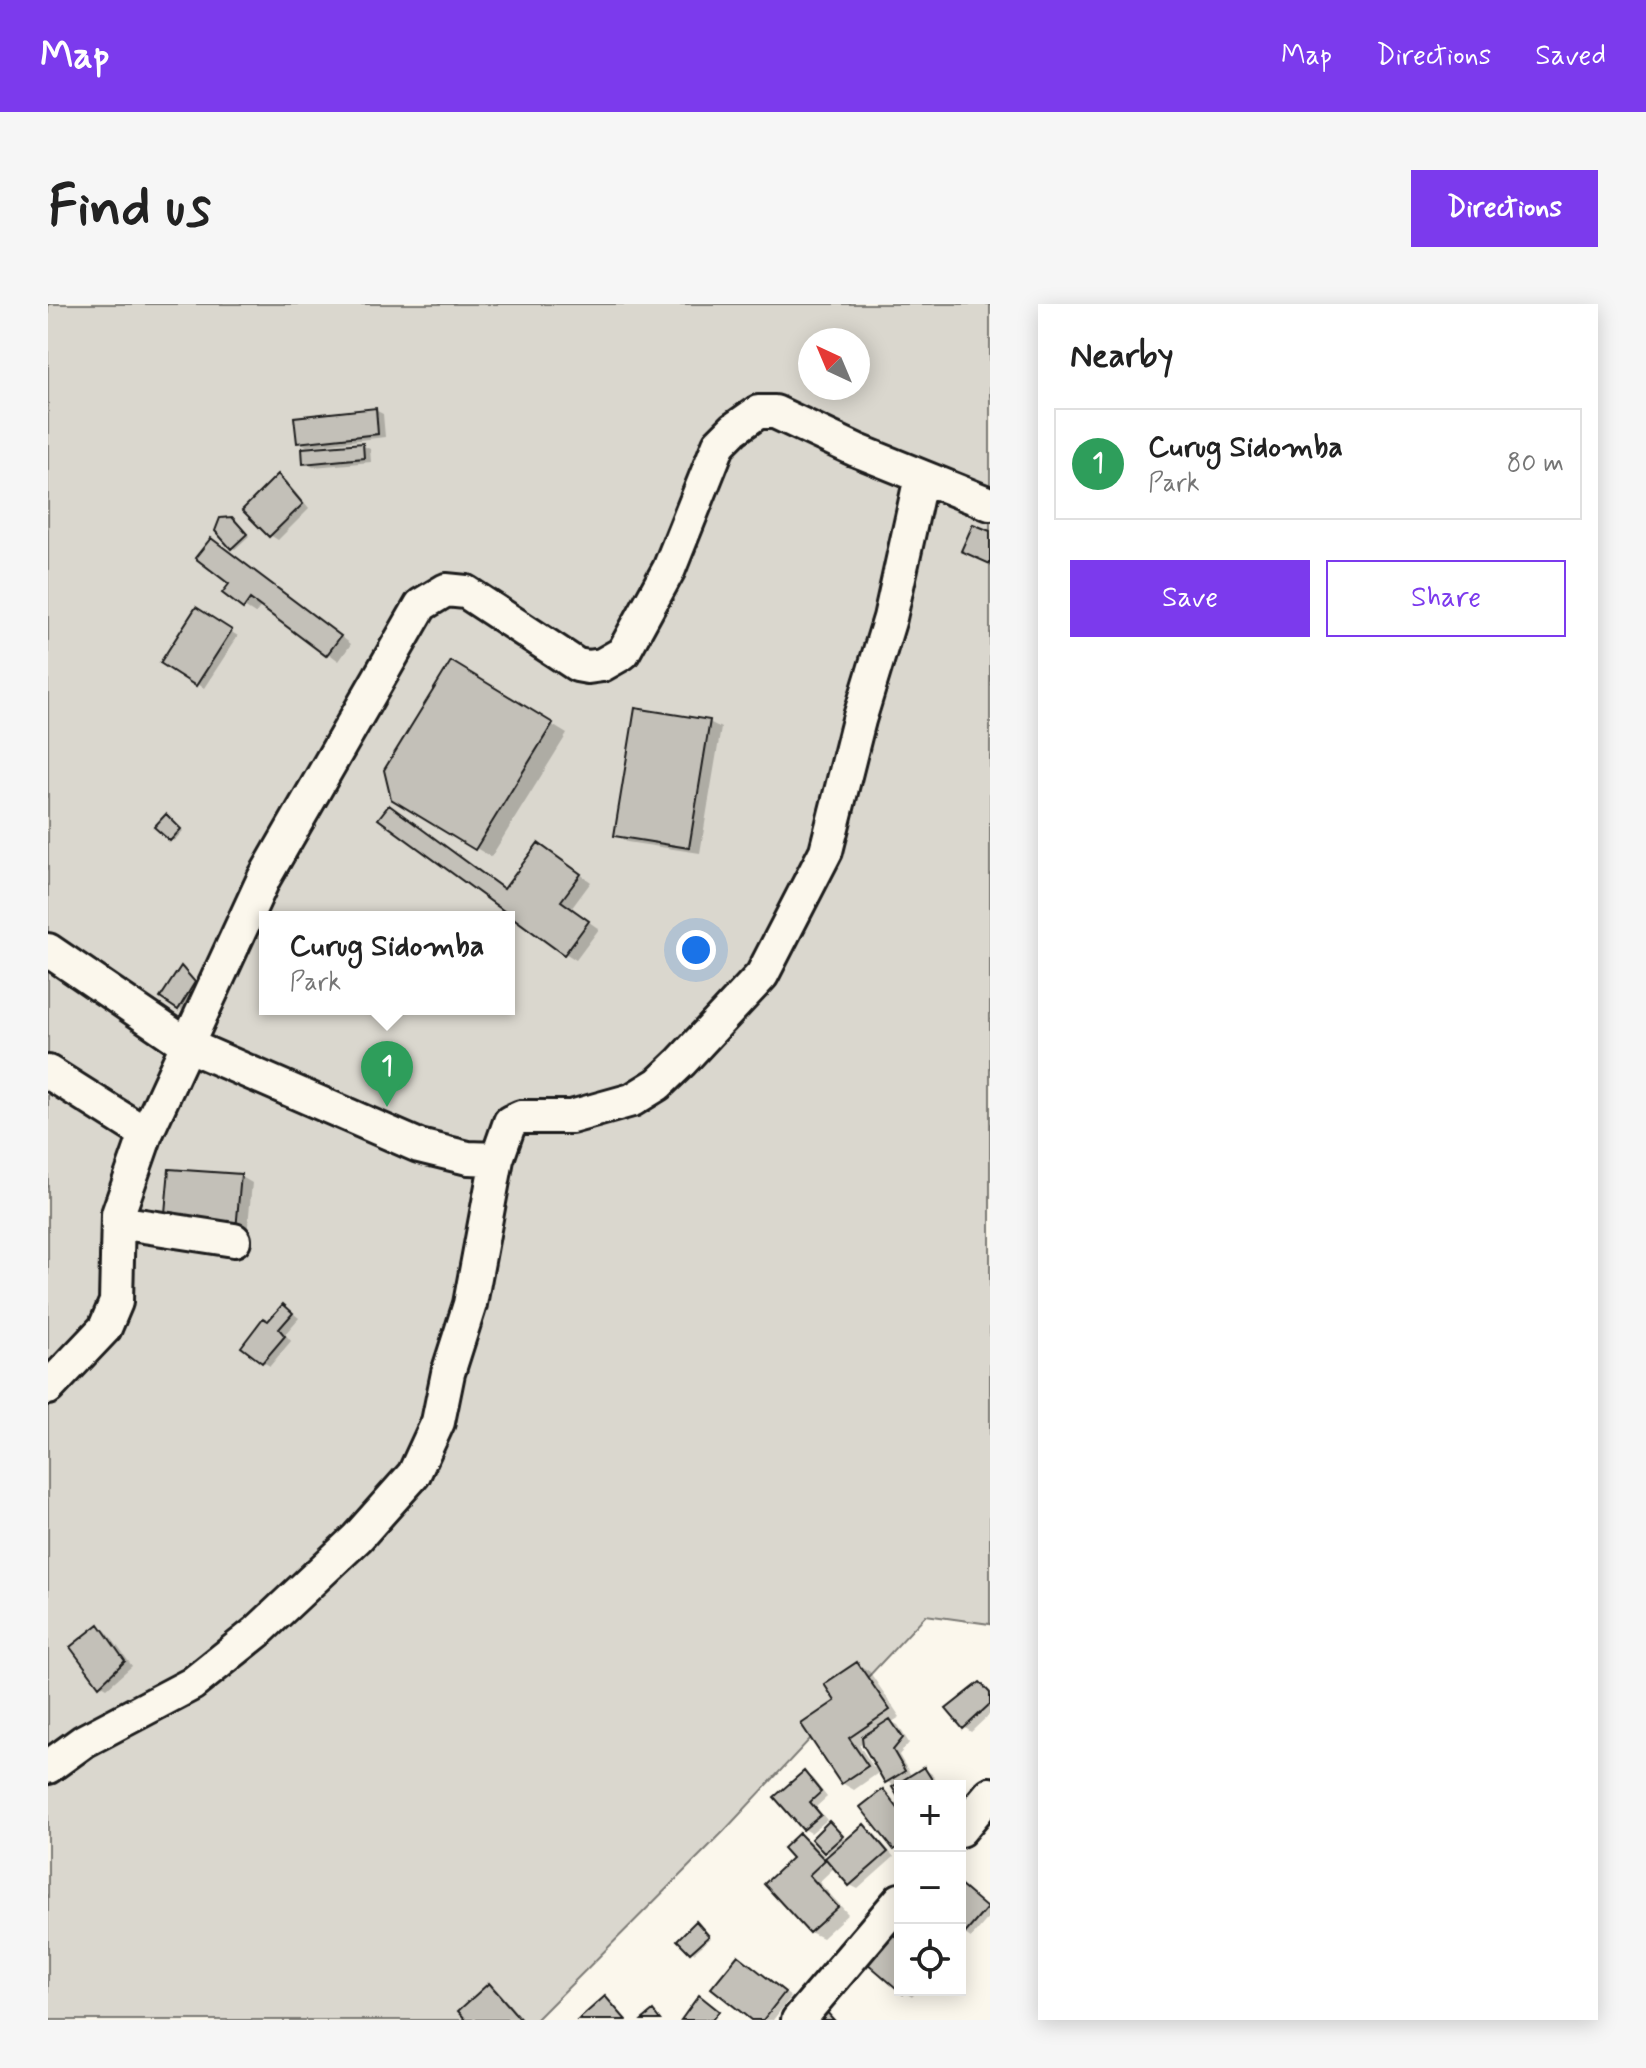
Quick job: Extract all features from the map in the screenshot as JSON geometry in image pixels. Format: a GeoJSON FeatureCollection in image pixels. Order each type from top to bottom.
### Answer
{"type":"FeatureCollection","features":[{"type":"Feature","properties":{"kind":"street"},"geometry":{"type":"LineString","coordinates":[[48,1388],[105,1328],[116,1302],[118,1222],[146,1134],[264,878],[421,605],[446,590],[466,592],[577,665],[602,665],[623,653],[669,569],[719,444],[758,412],[775,412],[990,504]]}},
{"type":"Feature","properties":{"kind":"street"},"geometry":{"type":"LineString","coordinates":[[48,1767],[84,1741],[192,1684],[257,1632],[357,1538],[414,1474],[438,1422],[448,1373],[470,1304],[497,1159],[507,1126],[517,1118],[571,1117],[632,1100],[658,1084],[762,975],[826,851],[859,720],[890,618],[921,477]]}},
{"type":"Feature","properties":{"kind":"street"},"geometry":{"type":"LineString","coordinates":[[48,950],[189,1046],[419,1146],[468,1158],[497,1159]]}},
{"type":"Feature","properties":{"kind":"street"},"geometry":{"type":"LineString","coordinates":[[48,1072],[146,1134]]}},
{"type":"Feature","properties":{"kind":"street"},"geometry":{"type":"LineString","coordinates":[[118,1222],[234,1240]]}},
{"type":"Feature","properties":{"kind":"street"},"geometry":{"type":"LineString","coordinates":[[966,1823],[990,1794]]}},
{"type":"Feature","properties":{"kind":"street"},"geometry":{"type":"LineString","coordinates":[[798,2020],[894,1907]]}},
{"type":"Feature","properties":{"kind":"shaded area"},"geometry":{"type":"Polygon","coordinates":[[[48,304],[990,304],[990,1624],[926,1615],[724,1831],[536,2020],[48,2020],[48,304]]]}},
{"type":"Feature","properties":{"kind":"building"},"geometry":{"type":"Polygon","coordinates":[[[376,408],[378,434],[297,443],[294,417],[376,408]]]}},
{"type":"Feature","properties":{"kind":"building"},"geometry":{"type":"Polygon","coordinates":[[[363,443],[364,458],[303,464],[302,448],[363,443]]]}},
{"type":"Feature","properties":{"kind":"building"},"geometry":{"type":"Polygon","coordinates":[[[278,474],[303,504],[269,537],[242,510],[278,474]]]}},
{"type":"Feature","properties":{"kind":"building"},"geometry":{"type":"Polygon","coordinates":[[[232,517],[247,534],[231,549],[215,531],[220,518],[232,517]]]}},
{"type":"Feature","properties":{"kind":"building"},"geometry":{"type":"Polygon","coordinates":[[[973,524],[990,531],[990,564],[961,551],[973,524]]]}},
{"type":"Feature","properties":{"kind":"building"},"geometry":{"type":"Polygon","coordinates":[[[211,538],[341,636],[326,656],[250,599],[243,609],[222,593],[229,584],[195,558],[211,538]]]}},
{"type":"Feature","properties":{"kind":"building"},"geometry":{"type":"Polygon","coordinates":[[[196,607],[232,630],[196,686],[160,663],[196,607]]]}},
{"type":"Feature","properties":{"kind":"building"},"geometry":{"type":"Polygon","coordinates":[[[451,661],[553,723],[475,850],[391,799],[384,770],[451,661]]]}},
{"type":"Feature","properties":{"kind":"building"},"geometry":{"type":"Polygon","coordinates":[[[635,708],[710,720],[689,848],[614,836],[635,708]]]}},
{"type":"Feature","properties":{"kind":"building"},"geometry":{"type":"Polygon","coordinates":[[[389,805],[504,889],[538,843],[581,874],[561,901],[589,921],[564,955],[515,919],[515,911],[504,911],[378,819],[389,805]]]}},
{"type":"Feature","properties":{"kind":"building"},"geometry":{"type":"Polygon","coordinates":[[[166,814],[181,829],[170,841],[154,827],[166,814]]]}},
{"type":"Feature","properties":{"kind":"building"},"geometry":{"type":"Polygon","coordinates":[[[181,966],[195,982],[178,1010],[160,998],[181,966]]]}},
{"type":"Feature","properties":{"kind":"building"},"geometry":{"type":"Polygon","coordinates":[[[169,1169],[241,1174],[236,1230],[164,1224],[169,1169]]]}},
{"type":"Feature","properties":{"kind":"building"},"geometry":{"type":"Polygon","coordinates":[[[283,1304],[293,1313],[279,1329],[285,1336],[262,1363],[241,1347],[263,1318],[268,1321],[283,1304]]]}},
{"type":"Feature","properties":{"kind":"building"},"geometry":{"type":"Polygon","coordinates":[[[99,1624],[125,1661],[99,1686],[70,1647],[99,1624]]]}},
{"type":"Feature","properties":{"kind":"building"},"geometry":{"type":"Polygon","coordinates":[[[857,1662],[890,1710],[849,1738],[868,1766],[841,1784],[801,1724],[835,1701],[824,1684],[857,1662]]]}},
{"type":"Feature","properties":{"kind":"building"},"geometry":{"type":"Polygon","coordinates":[[[980,1682],[990,1693],[990,1704],[963,1729],[946,1709],[980,1682]]]}},
{"type":"Feature","properties":{"kind":"building"},"geometry":{"type":"Polygon","coordinates":[[[890,1719],[903,1738],[893,1750],[905,1771],[885,1783],[863,1745],[862,1737],[890,1719]]]}},
{"type":"Feature","properties":{"kind":"building"},"geometry":{"type":"Polygon","coordinates":[[[924,1767],[932,1780],[903,1780],[924,1767]]]}},
{"type":"Feature","properties":{"kind":"building"},"geometry":{"type":"Polygon","coordinates":[[[804,1771],[821,1792],[810,1802],[821,1815],[803,1830],[774,1797],[804,1771]]]}},
{"type":"Feature","properties":{"kind":"building"},"geometry":{"type":"Polygon","coordinates":[[[883,1789],[894,1803],[894,1850],[860,1807],[883,1789]]]}},
{"type":"Feature","properties":{"kind":"building"},"geometry":{"type":"Polygon","coordinates":[[[829,1821],[843,1836],[824,1853],[811,1839],[829,1821]]]}},
{"type":"Feature","properties":{"kind":"building"},"geometry":{"type":"Polygon","coordinates":[[[864,1824],[888,1852],[849,1886],[825,1858],[864,1824]]]}},
{"type":"Feature","properties":{"kind":"building"},"geometry":{"type":"Polygon","coordinates":[[[799,1833],[825,1860],[809,1875],[838,1907],[809,1933],[764,1884],[792,1858],[783,1848],[799,1833]]]}},
{"type":"Feature","properties":{"kind":"building"},"geometry":{"type":"Polygon","coordinates":[[[966,1890],[987,1908],[966,1932],[966,1890]]]}},
{"type":"Feature","properties":{"kind":"building"},"geometry":{"type":"Polygon","coordinates":[[[696,1921],[709,1936],[690,1953],[677,1940],[696,1921]]]}},
{"type":"Feature","properties":{"kind":"building"},"geometry":{"type":"Polygon","coordinates":[[[885,1928],[894,1935],[894,1986],[860,1957],[885,1928]]]}},
{"type":"Feature","properties":{"kind":"building"},"geometry":{"type":"Polygon","coordinates":[[[738,1955],[785,1992],[763,2020],[751,2020],[711,1988],[738,1955]]]}},
{"type":"Feature","properties":{"kind":"building"},"geometry":{"type":"Polygon","coordinates":[[[489,1983],[521,2020],[466,2020],[458,2011],[489,1983]]]}},
{"type":"Feature","properties":{"kind":"building"},"geometry":{"type":"Polygon","coordinates":[[[699,1995],[719,2011],[712,2020],[681,2020],[699,1995]]]}},
{"type":"Feature","properties":{"kind":"building"},"geometry":{"type":"Polygon","coordinates":[[[605,1996],[626,2020],[578,2020],[605,1996]]]}},
{"type":"Feature","properties":{"kind":"building"},"geometry":{"type":"Polygon","coordinates":[[[825,2010],[834,2020],[814,2020],[825,2010]]]}},
{"type":"Feature","properties":{"kind":"building"},"geometry":{"type":"Polygon","coordinates":[[[653,2011],[660,2020],[642,2020],[653,2011]]]}},
{"type":"Feature","properties":{"kind":"place","name":"Curug Sidomba"},"geometry":{"type":"Point","coordinates":[387,1107]}}]}
